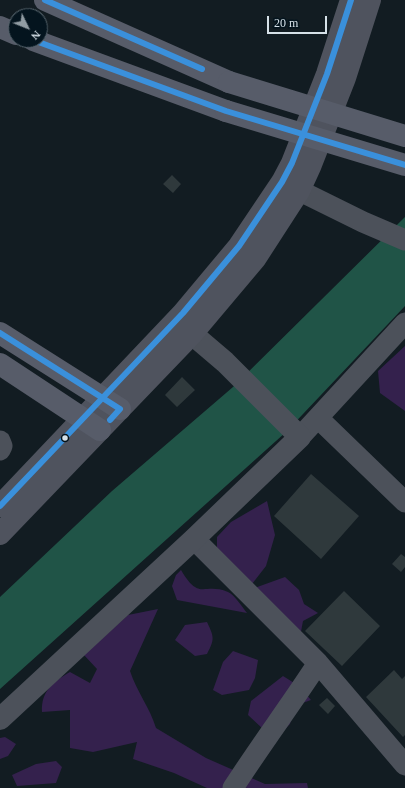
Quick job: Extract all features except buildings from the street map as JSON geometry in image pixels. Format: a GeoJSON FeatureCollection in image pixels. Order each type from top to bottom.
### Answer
{"type":"FeatureCollection","features":[{"type":"Feature","properties":{"kind":"main road"},"geometry":{"type":"LineString","coordinates":[[45,0],[229,82],[405,136]]}},
{"type":"Feature","properties":{"kind":"main road"},"geometry":{"type":"LineString","coordinates":[[290,187],[292,163],[327,74],[351,0]]}},
{"type":"Feature","properties":{"kind":"main road"},"geometry":{"type":"LineString","coordinates":[[0,534],[92,425],[184,327],[239,246],[290,187],[331,115],[370,0]]}},
{"type":"Feature","properties":{"kind":"main road"},"geometry":{"type":"LineString","coordinates":[[48,46],[226,111],[405,165]]}},
{"type":"Feature","properties":{"kind":"main road"},"geometry":{"type":"LineString","coordinates":[[0,332],[112,404]]}},
{"type":"Feature","properties":{"kind":"main road"},"geometry":{"type":"LineString","coordinates":[[0,364],[92,425]]}},
{"type":"Feature","properties":{"kind":"main road"},"geometry":{"type":"LineString","coordinates":[[0,506],[92,425]]}},
{"type":"Feature","properties":{"kind":"street"},"geometry":{"type":"LineString","coordinates":[[290,187],[363,222],[405,240]]}},
{"type":"Feature","properties":{"kind":"street"},"geometry":{"type":"LineString","coordinates":[[0,719],[194,539],[296,432],[318,418],[405,323]]}},
{"type":"Feature","properties":{"kind":"street"},"geometry":{"type":"LineString","coordinates":[[184,327],[225,362],[296,432]]}},
{"type":"Feature","properties":{"kind":"street"},"geometry":{"type":"LineString","coordinates":[[318,418],[405,502]]}},
{"type":"Feature","properties":{"kind":"street"},"geometry":{"type":"LineString","coordinates":[[0,441],[2,446],[0,450]]}},
{"type":"Feature","properties":{"kind":"street"},"geometry":{"type":"LineString","coordinates":[[194,539],[318,664],[405,765]]}},
{"type":"Feature","properties":{"kind":"street"},"geometry":{"type":"LineString","coordinates":[[233,788],[258,749],[287,711],[318,664]]}},
{"type":"Feature","properties":{"kind":"shaded area"},"geometry":{"type":"Polygon","coordinates":[[[405,217],[405,306],[286,432],[0,689],[0,597],[112,491],[233,387],[405,217]]]}},
{"type":"Feature","properties":{"kind":"shaded area"},"geometry":{"type":"Polygon","coordinates":[[[405,346],[405,411],[380,393],[378,371],[405,346]]]}},
{"type":"Feature","properties":{"kind":"shaded area"},"geometry":{"type":"Polygon","coordinates":[[[267,501],[275,535],[266,566],[252,584],[217,551],[217,537],[231,522],[267,501]]]}},
{"type":"Feature","properties":{"kind":"shaded area"},"geometry":{"type":"Polygon","coordinates":[[[181,570],[193,586],[202,589],[220,589],[228,592],[236,598],[247,613],[177,600],[172,586],[176,575],[181,570]]]}},
{"type":"Feature","properties":{"kind":"shaded area"},"geometry":{"type":"Polygon","coordinates":[[[285,577],[299,590],[304,604],[318,613],[303,621],[300,637],[249,590],[285,577]]]}},
{"type":"Feature","properties":{"kind":"shaded area"},"geometry":{"type":"Polygon","coordinates":[[[158,609],[130,671],[156,728],[206,758],[265,784],[307,783],[308,788],[207,788],[174,773],[133,759],[137,742],[93,752],[70,748],[70,710],[42,712],[44,698],[49,688],[70,672],[90,683],[97,669],[84,655],[128,615],[158,609]]]}},
{"type":"Feature","properties":{"kind":"shaded area"},"geometry":{"type":"Polygon","coordinates":[[[207,622],[213,638],[207,654],[195,656],[175,640],[185,625],[207,622]]]}},
{"type":"Feature","properties":{"kind":"shaded area"},"geometry":{"type":"Polygon","coordinates":[[[233,651],[258,660],[255,678],[249,690],[222,695],[213,690],[223,662],[233,651]]]}},
{"type":"Feature","properties":{"kind":"shaded area"},"geometry":{"type":"Polygon","coordinates":[[[283,676],[299,686],[311,700],[294,706],[290,724],[282,732],[263,729],[248,715],[251,701],[283,676]]]}},
{"type":"Feature","properties":{"kind":"shaded area"},"geometry":{"type":"Polygon","coordinates":[[[5,737],[16,744],[8,756],[0,759],[0,738],[5,737]]]}},
{"type":"Feature","properties":{"kind":"shaded area"},"geometry":{"type":"Polygon","coordinates":[[[56,761],[62,767],[56,783],[17,786],[12,775],[36,764],[56,761]]]}},
{"type":"Feature","properties":{"kind":"transit line"},"geometry":{"type":"LineString","coordinates":[[45,0],[202,69]]}},
{"type":"Feature","properties":{"kind":"transit line"},"geometry":{"type":"LineString","coordinates":[[0,506],[183,313],[239,246],[282,182],[292,163],[327,74],[351,0]]}},
{"type":"Feature","properties":{"kind":"transit line"},"geometry":{"type":"LineString","coordinates":[[48,46],[226,111],[405,165]]}},
{"type":"Feature","properties":{"kind":"transit line"},"geometry":{"type":"LineString","coordinates":[[0,333],[120,409],[110,420]]}}]}
